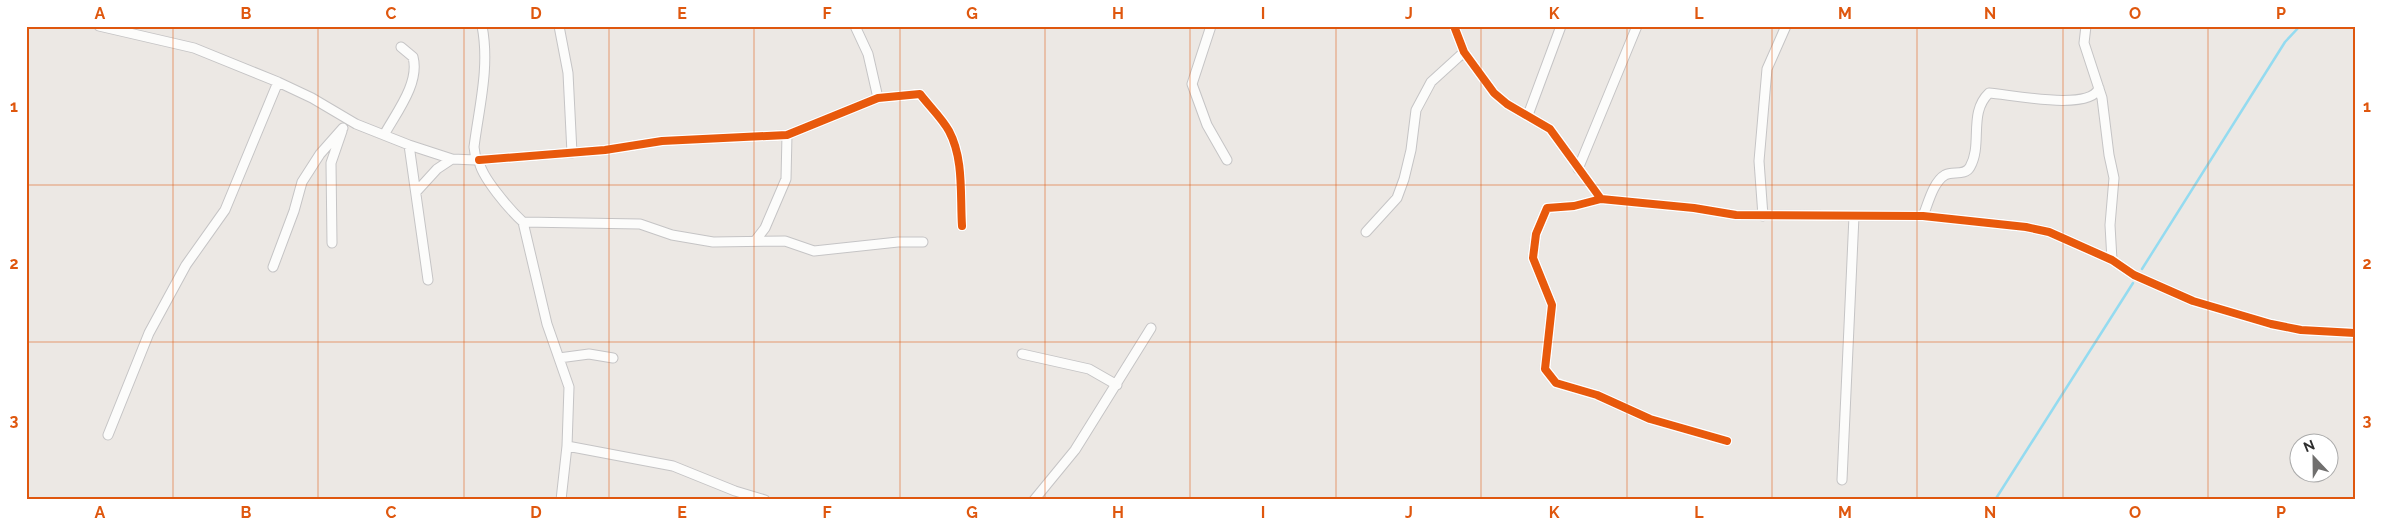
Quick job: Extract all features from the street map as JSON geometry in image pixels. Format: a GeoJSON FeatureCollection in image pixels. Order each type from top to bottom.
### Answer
{"type":"FeatureCollection","features":[{"type":"Feature","properties":{"kind":"street"},"geometry":{"type":"LineString","coordinates":[[102,26],[194,48],[278,82],[312,98],[356,124],[409,146],[452,159],[478,160],[572,153],[605,150],[662,140],[787,135],[878,98],[920,94],[948,129],[956,147],[960,166],[962,226]]}},
{"type":"Feature","properties":{"kind":"street"},"geometry":{"type":"LineString","coordinates":[[482,26],[486,69],[474,147],[482,170],[512,212],[523,222],[546,324],[569,387],[567,446],[561,500]]}},
{"type":"Feature","properties":{"kind":"street"},"geometry":{"type":"LineString","coordinates":[[558,26],[568,73],[572,153]]}},
{"type":"Feature","properties":{"kind":"street"},"geometry":{"type":"LineString","coordinates":[[855,26],[868,54],[878,98]]}},
{"type":"Feature","properties":{"kind":"street"},"geometry":{"type":"LineString","coordinates":[[1211,26],[1192,84],[1207,126],[1227,160]]}},
{"type":"Feature","properties":{"kind":"street"},"geometry":{"type":"LineString","coordinates":[[1454,26],[1464,52],[1494,93],[1507,104],[1550,129],[1601,198]]}},
{"type":"Feature","properties":{"kind":"street"},"geometry":{"type":"LineString","coordinates":[[1528,115],[1561,26]]}},
{"type":"Feature","properties":{"kind":"street"},"geometry":{"type":"LineString","coordinates":[[1578,169],[1637,26]]}},
{"type":"Feature","properties":{"kind":"street"},"geometry":{"type":"LineString","coordinates":[[1762,216],[1759,162],[1767,69],[1786,26]]}},
{"type":"Feature","properties":{"kind":"street"},"geometry":{"type":"LineString","coordinates":[[2086,26],[2084,43],[2099,88],[2114,178],[2110,225],[2112,260]]}},
{"type":"Feature","properties":{"kind":"street"},"geometry":{"type":"LineString","coordinates":[[384,134],[410,87],[413,75],[413,57],[401,47]]}},
{"type":"Feature","properties":{"kind":"street"},"geometry":{"type":"LineString","coordinates":[[1366,232],[1397,198],[1411,150],[1416,110],[1431,82],[1464,52]]}},
{"type":"Feature","properties":{"kind":"street"},"geometry":{"type":"LineString","coordinates":[[108,436],[149,334],[186,265],[225,210],[278,82]]}},
{"type":"Feature","properties":{"kind":"street"},"geometry":{"type":"LineString","coordinates":[[1923,216],[1938,182],[1946,175],[1965,172],[1970,168],[1975,151],[1978,110],[1983,98],[1989,93],[2055,100],[2090,98],[2097,93],[2099,88]]}},
{"type":"Feature","properties":{"kind":"street"},"geometry":{"type":"LineString","coordinates":[[273,267],[294,211],[302,182],[320,154],[343,128],[356,124]]}},
{"type":"Feature","properties":{"kind":"street"},"geometry":{"type":"LineString","coordinates":[[332,243],[331,163],[343,128]]}},
{"type":"Feature","properties":{"kind":"street"},"geometry":{"type":"LineString","coordinates":[[755,241],[765,228],[786,179],[787,135]]}},
{"type":"Feature","properties":{"kind":"street"},"geometry":{"type":"LineString","coordinates":[[409,146],[428,280]]}},
{"type":"Feature","properties":{"kind":"street"},"geometry":{"type":"LineString","coordinates":[[416,192],[437,169],[452,159]]}},
{"type":"Feature","properties":{"kind":"street"},"geometry":{"type":"LineString","coordinates":[[1727,441],[1650,419],[1597,395],[1556,383],[1545,370],[1552,305],[1534,258],[1536,234],[1548,208],[1574,206],[1601,198],[1694,208],[1736,216],[1923,216],[2026,226],[2049,232],[2112,260],[2134,276],[2193,301],[2271,324],[2301,330],[2355,333]]}},
{"type":"Feature","properties":{"kind":"street"},"geometry":{"type":"LineString","coordinates":[[1842,480],[1854,216]]}},
{"type":"Feature","properties":{"kind":"street"},"geometry":{"type":"LineString","coordinates":[[523,222],[640,224],[672,235],[713,242],[785,241],[814,251],[898,242],[923,242]]}},
{"type":"Feature","properties":{"kind":"street"},"geometry":{"type":"LineString","coordinates":[[1034,500],[1075,450],[1151,328]]}},
{"type":"Feature","properties":{"kind":"street"},"geometry":{"type":"LineString","coordinates":[[559,358],[589,354],[613,358]]}},
{"type":"Feature","properties":{"kind":"street"},"geometry":{"type":"LineString","coordinates":[[1022,354],[1089,369],[1117,384]]}},
{"type":"Feature","properties":{"kind":"street"},"geometry":{"type":"LineString","coordinates":[[567,446],[673,466],[736,491],[765,500]]}},
{"type":"Feature","properties":{"kind":"waterway"},"geometry":{"type":"LineString","coordinates":[[2142,269],[2285,42],[2300,26]]}},
{"type":"Feature","properties":{"kind":"waterway"},"geometry":{"type":"LineString","coordinates":[[1995,500],[2133,283]]}},
{"type":"Feature","properties":{"kind":"cycle path"},"geometry":{"type":"LineString","coordinates":[[1454,26],[1464,52],[1494,93],[1507,104],[1550,129],[1601,199],[1694,208],[1736,215],[1923,216],[2026,227],[2049,232],[2112,260],[2134,275],[2193,301],[2271,324],[2301,330],[2355,333]]}},
{"type":"Feature","properties":{"kind":"cycle path"},"geometry":{"type":"LineString","coordinates":[[479,160],[605,150],[662,141],[787,135],[878,98],[920,94],[943,121],[954,142],[959,165],[962,226]]}},
{"type":"Feature","properties":{"kind":"cycle path"},"geometry":{"type":"LineString","coordinates":[[1601,199],[1574,206],[1547,208],[1536,234],[1533,258],[1552,305],[1545,369],[1556,383],[1597,395],[1650,419],[1727,441]]}}]}
